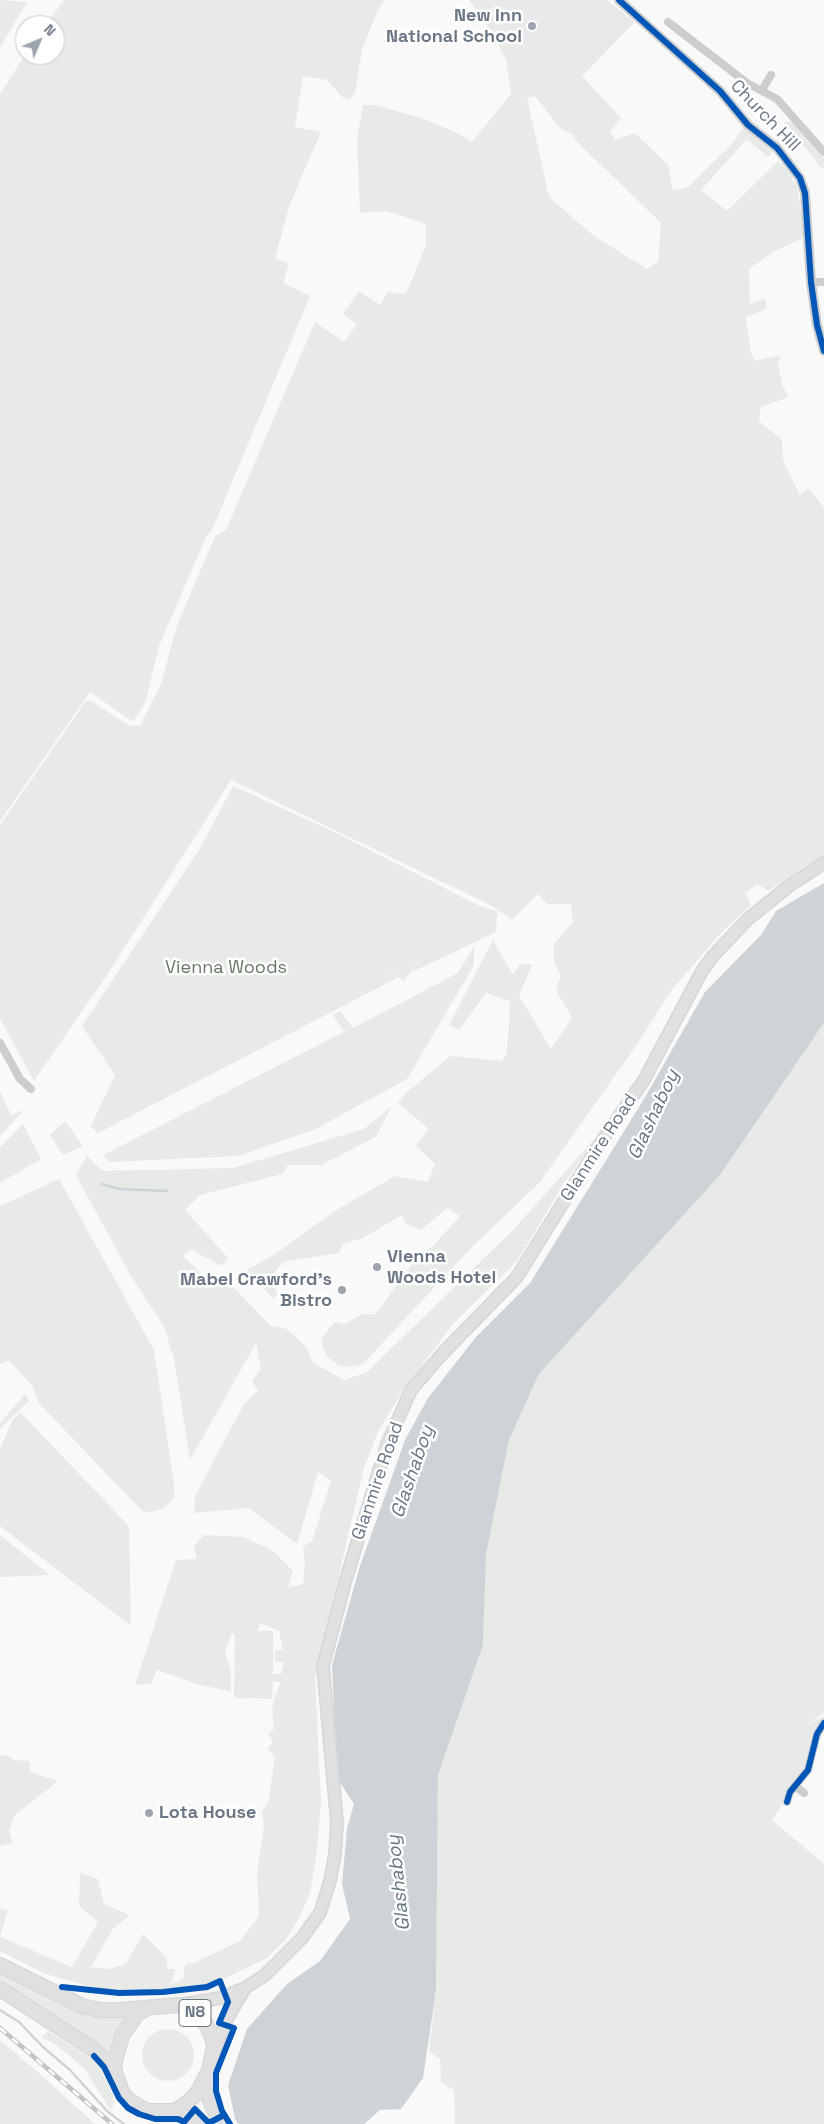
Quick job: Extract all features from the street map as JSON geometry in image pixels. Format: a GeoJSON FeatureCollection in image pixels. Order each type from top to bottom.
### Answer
{"type":"FeatureCollection","features":[{"type":"Feature","properties":{"kind":"highway","name":"N8"},"geometry":{"type":"LineString","coordinates":[[0,1965],[82,2006],[100,2010],[178,2005],[192,2011],[204,2021],[212,2034],[214,2046],[208,2070],[193,2098],[175,2111]]}},
{"type":"Feature","properties":{"kind":"highway"},"geometry":{"type":"LineString","coordinates":[[0,1989],[94,2050],[109,2063],[123,2094],[129,2100],[147,2111],[175,2111],[197,2124]]}},
{"type":"Feature","properties":{"kind":"highway"},"geometry":{"type":"LineString","coordinates":[[116,2076],[114,2065],[122,2036],[137,2014],[148,2008]]}},
{"type":"Feature","properties":{"kind":"highway","name":"N8"},"geometry":{"type":"LineString","coordinates":[[208,2070],[210,2100],[221,2124]]}},
{"type":"Feature","properties":{"kind":"main road","name":"Glanmire Road"},"geometry":{"type":"LineString","coordinates":[[178,2005],[212,2001],[244,1988],[265,1975],[301,1939],[320,1913],[330,1881],[335,1854],[337,1823],[323,1666],[346,1579],[387,1444],[411,1390],[443,1353],[517,1277],[595,1151],[644,1080],[702,971],[748,919],[789,886],[824,863]]}},
{"type":"Feature","properties":{"kind":"main road"},"geometry":{"type":"LineString","coordinates":[[212,2056],[227,2019],[244,1988]]}},
{"type":"Feature","properties":{"kind":"street","name":"Church Hill"},"geometry":{"type":"LineString","coordinates":[[620,0],[720,91],[748,125],[776,148],[794,167],[805,193],[811,282],[817,326],[824,350]]}},
{"type":"Feature","properties":{"kind":"street"},"geometry":{"type":"LineString","coordinates":[[668,22],[743,80],[777,99],[790,111],[824,152]]}},
{"type":"Feature","properties":{"kind":"street"},"geometry":{"type":"LineString","coordinates":[[762,90],[771,75]]}},
{"type":"Feature","properties":{"kind":"street"},"geometry":{"type":"LineString","coordinates":[[811,282],[824,282]]}},
{"type":"Feature","properties":{"kind":"street"},"geometry":{"type":"LineString","coordinates":[[0,1043],[20,1079],[31,1089]]}},
{"type":"Feature","properties":{"kind":"street"},"geometry":{"type":"LineString","coordinates":[[787,1802],[790,1792],[808,1770],[817,1734],[824,1722]]}},
{"type":"Feature","properties":{"kind":"street"},"geometry":{"type":"LineString","coordinates":[[795,1786],[804,1793]]}},
{"type":"Feature","properties":{"kind":"shaded area","name":"New Inn National School"},"geometry":{"type":"Polygon","coordinates":[[[490,0],[580,0],[532,54],[519,52],[490,0]]]}},
{"type":"Feature","properties":{"kind":"shaded area"},"geometry":{"type":"Polygon","coordinates":[[[0,2040],[40,2074],[95,2124],[0,2124],[0,2040]]]}},
{"type":"Feature","properties":{"kind":"green space"},"geometry":{"type":"Polygon","coordinates":[[[0,0],[27,2],[19,15],[15,15],[15,22],[0,47],[0,0]]]}},
{"type":"Feature","properties":{"kind":"green space"},"geometry":{"type":"Polygon","coordinates":[[[64,0],[384,0],[377,12],[362,50],[355,93],[349,100],[342,97],[327,80],[303,76],[295,127],[321,132],[289,206],[275,259],[289,264],[283,283],[310,296],[212,530],[206,537],[159,646],[146,700],[135,719],[131,721],[90,692],[0,821],[0,94],[19,65],[65,65],[65,15],[53,15],[64,0]]]}},
{"type":"Feature","properties":{"kind":"green space"},"geometry":{"type":"Polygon","coordinates":[[[469,0],[490,0],[519,52],[532,54],[580,0],[607,0],[635,22],[582,76],[621,118],[610,131],[615,140],[635,133],[668,165],[673,191],[688,187],[731,145],[744,127],[772,152],[768,157],[747,139],[701,190],[727,211],[778,161],[788,171],[797,187],[805,237],[773,252],[749,269],[750,304],[765,299],[767,309],[746,317],[751,353],[755,361],[780,355],[778,365],[783,387],[789,397],[761,407],[759,421],[782,440],[783,460],[800,495],[808,488],[824,507],[824,855],[768,891],[757,884],[746,893],[751,905],[719,935],[670,992],[640,1040],[540,1182],[471,1248],[363,1364],[348,1367],[338,1365],[328,1357],[323,1349],[321,1340],[327,1331],[335,1322],[344,1324],[363,1314],[375,1315],[420,1253],[433,1246],[460,1216],[447,1208],[421,1230],[406,1223],[402,1215],[363,1238],[343,1244],[339,1253],[288,1261],[281,1264],[272,1276],[277,1295],[273,1299],[247,1270],[272,1256],[338,1209],[395,1176],[428,1182],[435,1164],[416,1146],[429,1129],[398,1103],[406,1093],[450,1056],[502,1061],[507,1053],[510,1001],[486,993],[459,1030],[449,1025],[493,940],[513,975],[520,964],[532,964],[519,996],[551,1049],[572,1018],[556,990],[561,975],[554,963],[554,944],[573,922],[571,904],[547,904],[538,894],[512,920],[494,907],[231,780],[107,975],[34,1081],[0,1019],[0,825],[86,701],[91,701],[128,725],[140,726],[161,684],[176,628],[215,536],[226,530],[315,322],[344,342],[357,324],[343,314],[359,291],[380,305],[388,292],[406,294],[426,245],[426,224],[387,211],[360,213],[357,138],[363,105],[375,105],[421,118],[455,132],[472,142],[511,94],[506,59],[486,23],[469,0]],[[535,96],[527,98],[549,197],[594,236],[647,269],[658,262],[661,223],[573,138],[576,137],[559,127],[535,96]]]}},
{"type":"Feature","properties":{"kind":"green space"},"geometry":{"type":"Polygon","coordinates":[[[793,121],[824,159],[824,169],[819,166],[784,122],[793,121]]]}},
{"type":"Feature","properties":{"kind":"green space","name":"Vienna Woods"},"geometry":{"type":"Polygon","coordinates":[[[233,786],[330,830],[480,906],[497,911],[496,932],[412,972],[424,954],[404,981],[385,969],[397,978],[98,1133],[91,1126],[115,1075],[82,1026],[201,847],[233,786]]]}},
{"type":"Feature","properties":{"kind":"green space"},"geometry":{"type":"Polygon","coordinates":[[[475,945],[473,967],[407,1079],[316,1129],[238,1156],[110,1162],[103,1155],[344,1032],[333,1015],[340,1011],[353,1028],[458,973],[475,945]]]}},
{"type":"Feature","properties":{"kind":"green space"},"geometry":{"type":"Polygon","coordinates":[[[824,1023],[824,1712],[807,1725],[824,1716],[824,1722],[812,1761],[772,1820],[824,1864],[824,2124],[455,2124],[454,2090],[441,2082],[440,2059],[429,2052],[436,1990],[438,1775],[483,1645],[486,1555],[509,1440],[539,1374],[720,1175],[824,1023]]]}},
{"type":"Feature","properties":{"kind":"green space"},"geometry":{"type":"Polygon","coordinates":[[[0,1091],[11,1115],[24,1110],[0,1136],[0,1091]]]}},
{"type":"Feature","properties":{"kind":"green space"},"geometry":{"type":"Polygon","coordinates":[[[392,1106],[376,1137],[321,1165],[288,1165],[282,1174],[200,1195],[185,1210],[228,1258],[222,1266],[190,1249],[183,1256],[207,1279],[230,1284],[271,1326],[287,1329],[307,1348],[313,1363],[345,1380],[367,1372],[513,1230],[596,1137],[567,1179],[517,1261],[453,1324],[400,1395],[377,1434],[364,1468],[315,1677],[321,1802],[317,1850],[310,1893],[299,1918],[286,1939],[267,1958],[213,1984],[208,1992],[188,1990],[160,1995],[133,1995],[98,1989],[46,1974],[0,1951],[0,1937],[72,1967],[98,1922],[79,1906],[80,1873],[98,1879],[104,1904],[130,1915],[113,1929],[91,1967],[109,1969],[126,1964],[143,1934],[166,1957],[168,1969],[176,1969],[170,1985],[183,1979],[185,1964],[196,1962],[240,1941],[259,1916],[257,1873],[264,1826],[262,1811],[268,1803],[275,1757],[267,1749],[273,1742],[268,1733],[274,1729],[272,1709],[280,1682],[274,1682],[273,1679],[272,1699],[234,1698],[235,1634],[232,1633],[225,1651],[231,1674],[231,1692],[197,1684],[157,1670],[151,1684],[135,1685],[176,1560],[197,1559],[194,1546],[204,1535],[244,1537],[273,1551],[293,1571],[288,1588],[303,1584],[305,1563],[303,1550],[305,1545],[312,1541],[331,1481],[318,1472],[297,1544],[249,1508],[194,1513],[195,1496],[244,1404],[258,1391],[252,1381],[261,1369],[256,1343],[190,1460],[174,1359],[164,1327],[128,1271],[76,1175],[87,1156],[103,1171],[233,1168],[364,1129],[392,1106]],[[260,1623],[258,1631],[273,1631],[273,1674],[281,1674],[284,1663],[275,1661],[275,1651],[283,1650],[279,1631],[260,1623]]]}},
{"type":"Feature","properties":{"kind":"green space"},"geometry":{"type":"Polygon","coordinates":[[[65,1121],[83,1146],[63,1155],[50,1135],[65,1121]]]}},
{"type":"Feature","properties":{"kind":"green space"},"geometry":{"type":"Polygon","coordinates":[[[23,1124],[41,1159],[0,1183],[0,1147],[23,1124]]]}},
{"type":"Feature","properties":{"kind":"green space"},"geometry":{"type":"Polygon","coordinates":[[[59,1179],[154,1350],[174,1484],[174,1498],[164,1508],[151,1512],[142,1511],[38,1402],[33,1387],[9,1360],[0,1364],[0,1206],[59,1179]]]}},
{"type":"Feature","properties":{"kind":"green space"},"geometry":{"type":"Polygon","coordinates":[[[25,1394],[29,1401],[0,1429],[0,1423],[25,1394]]]}},
{"type":"Feature","properties":{"kind":"green space"},"geometry":{"type":"Polygon","coordinates":[[[20,1412],[129,1526],[131,1626],[0,1526],[0,1448],[13,1419],[20,1412]]]}},
{"type":"Feature","properties":{"kind":"green space"},"geometry":{"type":"Polygon","coordinates":[[[0,1535],[50,1575],[0,1577],[0,1535]]]}},
{"type":"Feature","properties":{"kind":"green space"},"geometry":{"type":"Polygon","coordinates":[[[0,1755],[8,1756],[13,1760],[29,1761],[30,1772],[58,1781],[15,1815],[9,1830],[13,1843],[0,1846],[0,1755]]]}},
{"type":"Feature","properties":{"kind":"green space"},"geometry":{"type":"Polygon","coordinates":[[[0,1908],[8,1910],[0,1937],[0,1908]]]}},
{"type":"Feature","properties":{"kind":"green space"},"geometry":{"type":"Polygon","coordinates":[[[0,1972],[127,2016],[115,2033],[108,2058],[0,1984],[0,1972]]]}},
{"type":"Feature","properties":{"kind":"green space"},"geometry":{"type":"Polygon","coordinates":[[[168,2029],[182,2033],[190,2041],[194,2055],[190,2069],[182,2077],[168,2081],[154,2077],[146,2069],[142,2055],[146,2041],[154,2033],[168,2029]]]}},
{"type":"Feature","properties":{"kind":"green space"},"geometry":{"type":"Polygon","coordinates":[[[48,2031],[92,2059],[100,2068],[113,2095],[114,2103],[111,2111],[84,2068],[52,2042],[41,2038],[48,2031]]]}},
{"type":"Feature","properties":{"kind":"water","name":"Glashaboy"},"geometry":{"type":"Polygon","coordinates":[[[824,883],[824,1023],[720,1175],[539,1374],[509,1440],[486,1555],[483,1645],[438,1775],[436,1990],[423,2078],[401,2109],[380,2110],[364,2124],[238,2124],[235,2119],[228,2085],[247,2029],[287,1984],[320,1961],[350,1919],[342,1884],[347,1829],[354,1804],[337,1778],[332,1665],[359,1569],[405,1440],[428,1398],[476,1337],[530,1283],[644,1099],[705,992],[761,935],[776,911],[824,883]]]}},
{"type":"Feature","properties":{"kind":"waterway"},"geometry":{"type":"LineString","coordinates":[[102,1184],[119,1189],[167,1191]]}},
{"type":"Feature","properties":{"kind":"waterway"},"geometry":{"type":"LineString","coordinates":[[0,2010],[19,2022],[43,2047],[70,2070],[108,2112],[124,2124]]}},
{"type":"Feature","properties":{"kind":"railway"},"geometry":{"type":"LineString","coordinates":[[0,2028],[112,2124]]}},
{"type":"Feature","properties":{"kind":"cycle path"},"geometry":{"type":"LineString","coordinates":[[619,0],[720,91],[748,125],[777,148],[800,178],[805,193],[811,282],[817,325],[824,351]]}},
{"type":"Feature","properties":{"kind":"cycle path"},"geometry":{"type":"LineString","coordinates":[[787,1802],[790,1792],[808,1770],[817,1734],[824,1723]]}},
{"type":"Feature","properties":{"kind":"cycle path"},"geometry":{"type":"LineString","coordinates":[[62,1987],[119,1993],[163,1992],[207,1987],[220,1981],[228,2002],[219,2023],[234,2028],[216,2073],[216,2091],[222,2111],[230,2124]]}},
{"type":"Feature","properties":{"kind":"cycle path"},"geometry":{"type":"LineString","coordinates":[[94,2056],[104,2067],[119,2098],[128,2108],[139,2114],[155,2119],[178,2119],[184,2122],[195,2109],[209,2123],[224,2115]]}},
{"type":"Feature","properties":{"kind":"place","name":"New Inn National School"},"geometry":{"type":"Point","coordinates":[532,26]}},
{"type":"Feature","properties":{"kind":"place","name":"Vienna Woods Hotel"},"geometry":{"type":"Point","coordinates":[377,1267]}},
{"type":"Feature","properties":{"kind":"place","name":"Mabel Crawford's Bistro"},"geometry":{"type":"Point","coordinates":[342,1290]}},
{"type":"Feature","properties":{"kind":"place","name":"Lota House"},"geometry":{"type":"Point","coordinates":[149,1813]}}]}
